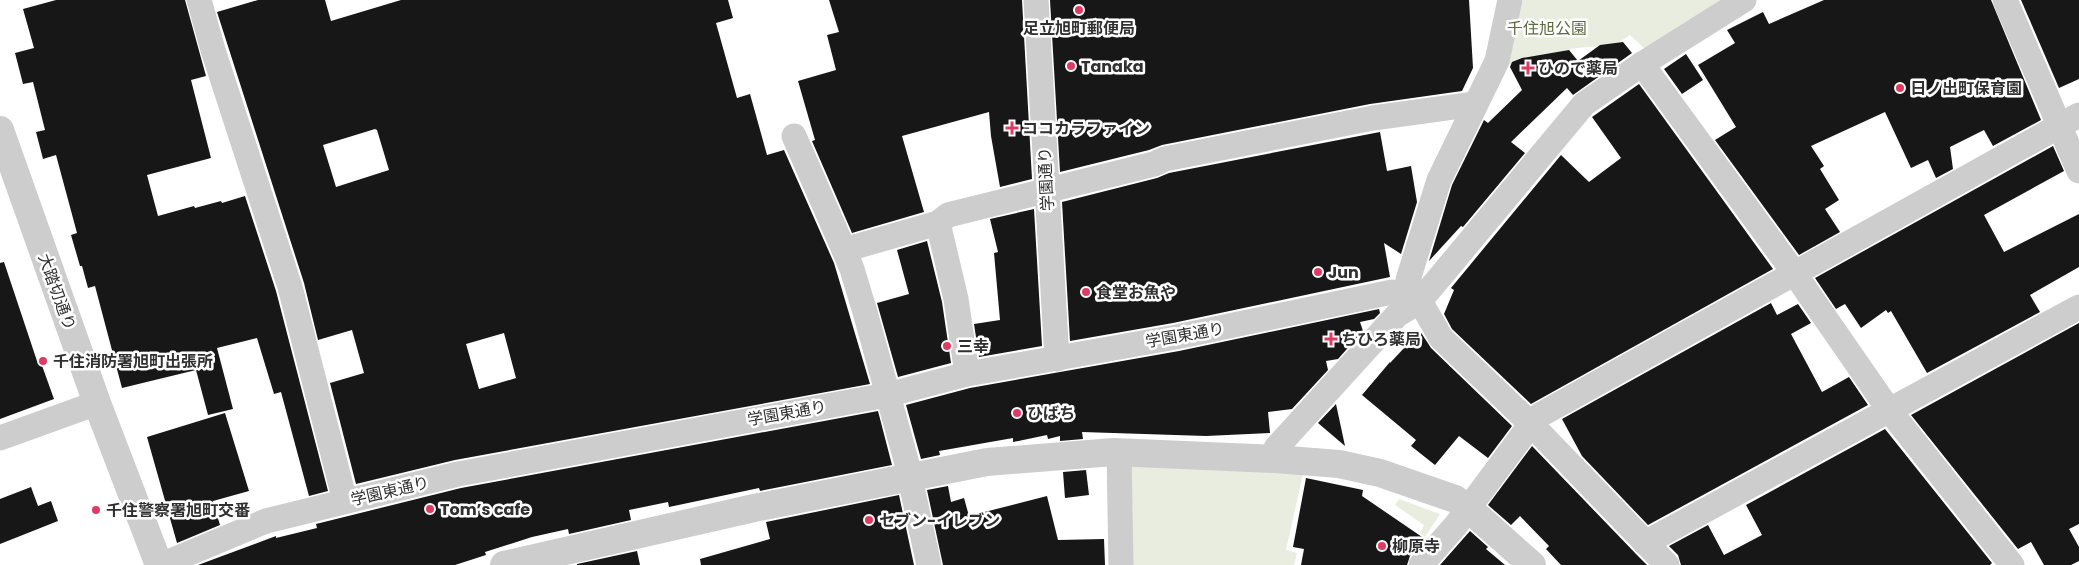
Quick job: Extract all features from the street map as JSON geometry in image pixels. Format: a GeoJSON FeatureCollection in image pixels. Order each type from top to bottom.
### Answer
{"type":"FeatureCollection","features":[{"type":"Feature","properties":{"kind":"street"},"geometry":{"type":"LineString","coordinates":[[199,0],[216,59],[290,287],[345,501]]}},
{"type":"Feature","properties":{"kind":"street","name":"学園通り"},"geometry":{"type":"LineString","coordinates":[[1036,0],[1056,359]]}},
{"type":"Feature","properties":{"kind":"street"},"geometry":{"type":"LineString","coordinates":[[1510,0],[1497,61],[1439,180],[1408,280],[1441,338],[1531,424],[1667,565]]}},
{"type":"Feature","properties":{"kind":"street"},"geometry":{"type":"LineString","coordinates":[[1275,459],[1276,448],[1397,315],[1420,301],[1584,104],[1642,64],[1744,0]]}},
{"type":"Feature","properties":{"kind":"street"},"geometry":{"type":"LineString","coordinates":[[2005,0],[2070,120],[2079,171]]}},
{"type":"Feature","properties":{"kind":"street"},"geometry":{"type":"LineString","coordinates":[[1642,64],[1794,274],[1889,410],[2012,565]]}},
{"type":"Feature","properties":{"kind":"street"},"geometry":{"type":"LineString","coordinates":[[844,250],[938,223],[948,215],[1154,164],[1164,159],[1373,118],[1476,104]]}},
{"type":"Feature","properties":{"kind":"street"},"geometry":{"type":"LineString","coordinates":[[1421,565],[1540,415],[2070,120]]}},
{"type":"Feature","properties":{"kind":"street","name":"大踏切通り"},"geometry":{"type":"LineString","coordinates":[[0,130],[97,403],[160,565]]}},
{"type":"Feature","properties":{"kind":"street"},"geometry":{"type":"LineString","coordinates":[[794,136],[852,268],[911,478],[929,565]]}},
{"type":"Feature","properties":{"kind":"street"},"geometry":{"type":"LineString","coordinates":[[938,223],[956,299],[967,374]]}},
{"type":"Feature","properties":{"kind":"street","name":"学園東通り"},"geometry":{"type":"LineString","coordinates":[[160,565],[266,521],[345,501],[506,465],[887,394],[967,374],[1276,318],[1392,292],[1420,301]]}},
{"type":"Feature","properties":{"kind":"street"},"geometry":{"type":"LineString","coordinates":[[1645,543],[2079,306]]}},
{"type":"Feature","properties":{"kind":"street"},"geometry":{"type":"LineString","coordinates":[[0,438],[97,403]]}},
{"type":"Feature","properties":{"kind":"street"},"geometry":{"type":"LineString","coordinates":[[1120,452],[1121,565]]}},
{"type":"Feature","properties":{"kind":"street"},"geometry":{"type":"LineString","coordinates":[[504,565],[754,508],[987,462],[1120,452],[1339,464],[1380,473],[1454,499],[1468,508],[1532,565]]}},
{"type":"Feature","properties":{"kind":"green space","name":"千住旭公園"},"geometry":{"type":"Polygon","coordinates":[[[1523,0],[1724,0],[1645,49],[1630,35],[1615,45],[1576,48],[1508,65],[1523,0]]]}},
{"type":"Feature","properties":{"kind":"green space"},"geometry":{"type":"Polygon","coordinates":[[[1126,464],[1303,474],[1286,550],[1297,553],[1294,565],[1128,565],[1126,464]]]}},
{"type":"Feature","properties":{"kind":"green space"},"geometry":{"type":"Polygon","coordinates":[[[1399,499],[1440,514],[1425,537],[1420,533],[1424,525],[1395,505],[1399,499]]]}},
{"type":"Feature","properties":{"kind":"building"},"geometry":{"type":"Polygon","coordinates":[[[56,0],[185,0],[206,76],[191,80],[211,158],[147,175],[158,216],[194,206],[195,208],[221,201],[222,203],[245,196],[276,291],[328,491],[309,496],[281,392],[274,394],[257,338],[217,348],[233,409],[208,415],[196,370],[122,388],[95,286],[88,288],[71,235],[77,233],[56,155],[43,159],[36,132],[45,130],[33,82],[23,84],[15,53],[34,48],[23,9],[56,0]]]}},
{"type":"Feature","properties":{"kind":"building"},"geometry":{"type":"Polygon","coordinates":[[[258,0],[325,0],[331,21],[401,0],[728,0],[733,18],[716,23],[737,98],[750,94],[767,155],[784,150],[834,263],[870,384],[455,460],[356,484],[330,383],[364,373],[352,330],[318,340],[304,283],[217,12],[258,0]],[[377,130],[323,145],[336,187],[389,170],[377,130]],[[504,333],[466,344],[479,389],[516,378],[504,333]]]}},
{"type":"Feature","properties":{"kind":"building"},"geometry":{"type":"Polygon","coordinates":[[[829,0],[1022,0],[1032,179],[1000,187],[991,136],[989,112],[902,136],[924,212],[852,233],[812,141],[815,140],[798,81],[836,70],[827,35],[839,32],[829,0]]]}},
{"type":"Feature","properties":{"kind":"building"},"geometry":{"type":"Polygon","coordinates":[[[1050,0],[1469,0],[1473,68],[1462,91],[1370,104],[1162,145],[1149,150],[1060,172],[1050,0]]]}},
{"type":"Feature","properties":{"kind":"building"},"geometry":{"type":"Polygon","coordinates":[[[1824,0],[1991,0],[2041,120],[1993,146],[1984,130],[1950,147],[1953,169],[1936,178],[1928,160],[1911,168],[1885,112],[1811,146],[1824,166],[1820,169],[1839,200],[1825,209],[1840,232],[1799,255],[1715,140],[1736,127],[1698,65],[1735,43],[1727,30],[1763,12],[1769,24],[1824,0]]]}},
{"type":"Feature","properties":{"kind":"building"},"geometry":{"type":"Polygon","coordinates":[[[2021,0],[2079,0],[2079,79],[2059,88],[2021,0]]]}},
{"type":"Feature","properties":{"kind":"building"},"geometry":{"type":"Polygon","coordinates":[[[1623,42],[1632,53],[1573,95],[1567,88],[1511,142],[1525,153],[1463,227],[1461,226],[1429,261],[1452,185],[1484,120],[1488,123],[1522,90],[1510,67],[1512,62],[1522,58],[1569,50],[1578,61],[1600,45],[1623,42]]]}},
{"type":"Feature","properties":{"kind":"building"},"geometry":{"type":"Polygon","coordinates":[[[1686,54],[1703,80],[1682,94],[1664,69],[1686,54]]]}},
{"type":"Feature","properties":{"kind":"building"},"geometry":{"type":"Polygon","coordinates":[[[1639,84],[1773,269],[1531,404],[1452,329],[1444,314],[1454,290],[1451,288],[1561,155],[1589,182],[1621,158],[1592,117],[1639,84]]]}},
{"type":"Feature","properties":{"kind":"building"},"geometry":{"type":"Polygon","coordinates":[[[1380,132],[1387,171],[1411,166],[1417,202],[1401,254],[1384,243],[1390,277],[1173,323],[1070,341],[1062,202],[1157,178],[1169,173],[1380,132]]]}},
{"type":"Feature","properties":{"kind":"building"},"geometry":{"type":"Polygon","coordinates":[[[2053,146],[2064,171],[1984,215],[2004,252],[2079,214],[2079,267],[2030,295],[2040,312],[1927,373],[1891,311],[1888,313],[1886,310],[1861,328],[1845,304],[1836,309],[1815,278],[2053,146]]]}},
{"type":"Feature","properties":{"kind":"building"},"geometry":{"type":"Polygon","coordinates":[[[1034,209],[1042,346],[979,357],[974,324],[1000,320],[994,253],[998,252],[990,219],[1034,209]]]}},
{"type":"Feature","properties":{"kind":"building"},"geometry":{"type":"Polygon","coordinates":[[[927,241],[942,302],[951,363],[898,377],[877,303],[909,294],[897,250],[927,241]]]}},
{"type":"Feature","properties":{"kind":"building"},"geometry":{"type":"Polygon","coordinates":[[[4,262],[37,361],[40,360],[54,399],[0,419],[0,263],[4,262]]]}},
{"type":"Feature","properties":{"kind":"building"},"geometry":{"type":"Polygon","coordinates":[[[1771,303],[1777,315],[1798,304],[1811,323],[1791,334],[1822,392],[1849,377],[1868,405],[1648,525],[1582,456],[1562,419],[1771,303]]]}},
{"type":"Feature","properties":{"kind":"building"},"geometry":{"type":"Polygon","coordinates":[[[1379,309],[1380,313],[1374,319],[1360,322],[1363,331],[1338,359],[1326,361],[1328,370],[1292,409],[1268,412],[1270,433],[1206,436],[1082,432],[1083,439],[1060,441],[1060,436],[1048,439],[1047,435],[1013,442],[1013,438],[939,451],[940,455],[921,459],[906,405],[970,388],[1179,351],[1379,309]]]}},
{"type":"Feature","properties":{"kind":"building"},"geometry":{"type":"Polygon","coordinates":[[[2079,323],[2079,524],[2069,529],[2079,547],[2079,561],[2071,565],[2044,565],[2031,542],[2018,549],[1911,415],[2079,323]]]}},
{"type":"Feature","properties":{"kind":"building"},"geometry":{"type":"Polygon","coordinates":[[[1420,331],[1431,348],[1512,426],[1488,458],[1459,436],[1435,465],[1411,446],[1416,440],[1362,395],[1420,331]]]}},
{"type":"Feature","properties":{"kind":"building"},"geometry":{"type":"Polygon","coordinates":[[[1336,404],[1345,446],[1318,423],[1336,404]]]}},
{"type":"Feature","properties":{"kind":"building"},"geometry":{"type":"Polygon","coordinates":[[[878,411],[892,465],[760,491],[759,488],[669,507],[668,502],[629,510],[631,520],[569,534],[568,529],[532,537],[485,552],[486,555],[455,565],[198,565],[276,536],[276,538],[317,528],[316,524],[461,488],[878,411]]]}},
{"type":"Feature","properties":{"kind":"building"},"geometry":{"type":"Polygon","coordinates":[[[225,413],[249,491],[213,501],[220,525],[177,543],[147,437],[225,413]]]}},
{"type":"Feature","properties":{"kind":"building"},"geometry":{"type":"Polygon","coordinates":[[[1885,429],[1992,563],[1990,565],[1681,565],[1678,555],[1669,546],[1708,525],[1724,555],[1762,535],[1746,505],[1885,429]]]}},
{"type":"Feature","properties":{"kind":"building"},"geometry":{"type":"Polygon","coordinates":[[[1532,446],[1647,565],[1561,565],[1546,549],[1549,546],[1520,516],[1511,525],[1488,505],[1532,446]]]}},
{"type":"Feature","properties":{"kind":"building"},"geometry":{"type":"Polygon","coordinates":[[[1086,470],[1089,495],[1065,498],[1063,472],[1086,470]]]}},
{"type":"Feature","properties":{"kind":"building"},"geometry":{"type":"Polygon","coordinates":[[[1306,478],[1363,490],[1362,496],[1425,539],[1410,556],[1407,565],[1301,565],[1304,549],[1293,547],[1306,478]]]}},
{"type":"Feature","properties":{"kind":"building"},"geometry":{"type":"Polygon","coordinates":[[[948,486],[951,502],[964,498],[969,516],[1047,496],[1058,540],[1104,539],[1105,565],[943,565],[927,490],[948,486]]]}},
{"type":"Feature","properties":{"kind":"building"},"geometry":{"type":"Polygon","coordinates":[[[31,487],[38,506],[51,501],[58,521],[0,544],[0,499],[31,487]]]}},
{"type":"Feature","properties":{"kind":"building"},"geometry":{"type":"Polygon","coordinates":[[[899,495],[914,565],[701,565],[700,559],[770,539],[766,522],[899,495]]]}},
{"type":"Feature","properties":{"kind":"building"},"geometry":{"type":"Polygon","coordinates":[[[1470,531],[1488,547],[1486,549],[1505,565],[1440,565],[1470,531]]]}},
{"type":"Feature","properties":{"kind":"building"},"geometry":{"type":"Polygon","coordinates":[[[637,551],[640,565],[577,565],[577,564],[637,551]]]}},
{"type":"Feature","properties":{"kind":"place","name":"足立旭町郵便局"},"geometry":{"type":"Point","coordinates":[1079,10]}},
{"type":"Feature","properties":{"kind":"place","name":"Tanaka"},"geometry":{"type":"Point","coordinates":[1071,66]}},
{"type":"Feature","properties":{"kind":"place","name":"ひので薬局"},"geometry":{"type":"Point","coordinates":[1528,68]}},
{"type":"Feature","properties":{"kind":"place","name":"日ノ出町保育園"},"geometry":{"type":"Point","coordinates":[1900,88]}},
{"type":"Feature","properties":{"kind":"place","name":"ココカラファイン"},"geometry":{"type":"Point","coordinates":[1012,128]}},
{"type":"Feature","properties":{"kind":"place","name":"Jun"},"geometry":{"type":"Point","coordinates":[1318,272]}},
{"type":"Feature","properties":{"kind":"place","name":"食堂お魚や"},"geometry":{"type":"Point","coordinates":[1086,292]}},
{"type":"Feature","properties":{"kind":"place","name":"ちひろ薬局"},"geometry":{"type":"Point","coordinates":[1331,339]}},
{"type":"Feature","properties":{"kind":"place","name":"三幸"},"geometry":{"type":"Point","coordinates":[947,346]}},
{"type":"Feature","properties":{"kind":"place","name":"千住消防署旭町出張所"},"geometry":{"type":"Point","coordinates":[43,361]}},
{"type":"Feature","properties":{"kind":"place","name":"ひばち"},"geometry":{"type":"Point","coordinates":[1017,413]}},
{"type":"Feature","properties":{"kind":"place","name":"Tom’s cafe"},"geometry":{"type":"Point","coordinates":[430,509]}},
{"type":"Feature","properties":{"kind":"place","name":"千住警察署旭町交番"},"geometry":{"type":"Point","coordinates":[96,510]}},
{"type":"Feature","properties":{"kind":"place","name":"セブン-イレブン"},"geometry":{"type":"Point","coordinates":[869,520]}},
{"type":"Feature","properties":{"kind":"place","name":"柳原寺"},"geometry":{"type":"Point","coordinates":[1382,546]}}]}
